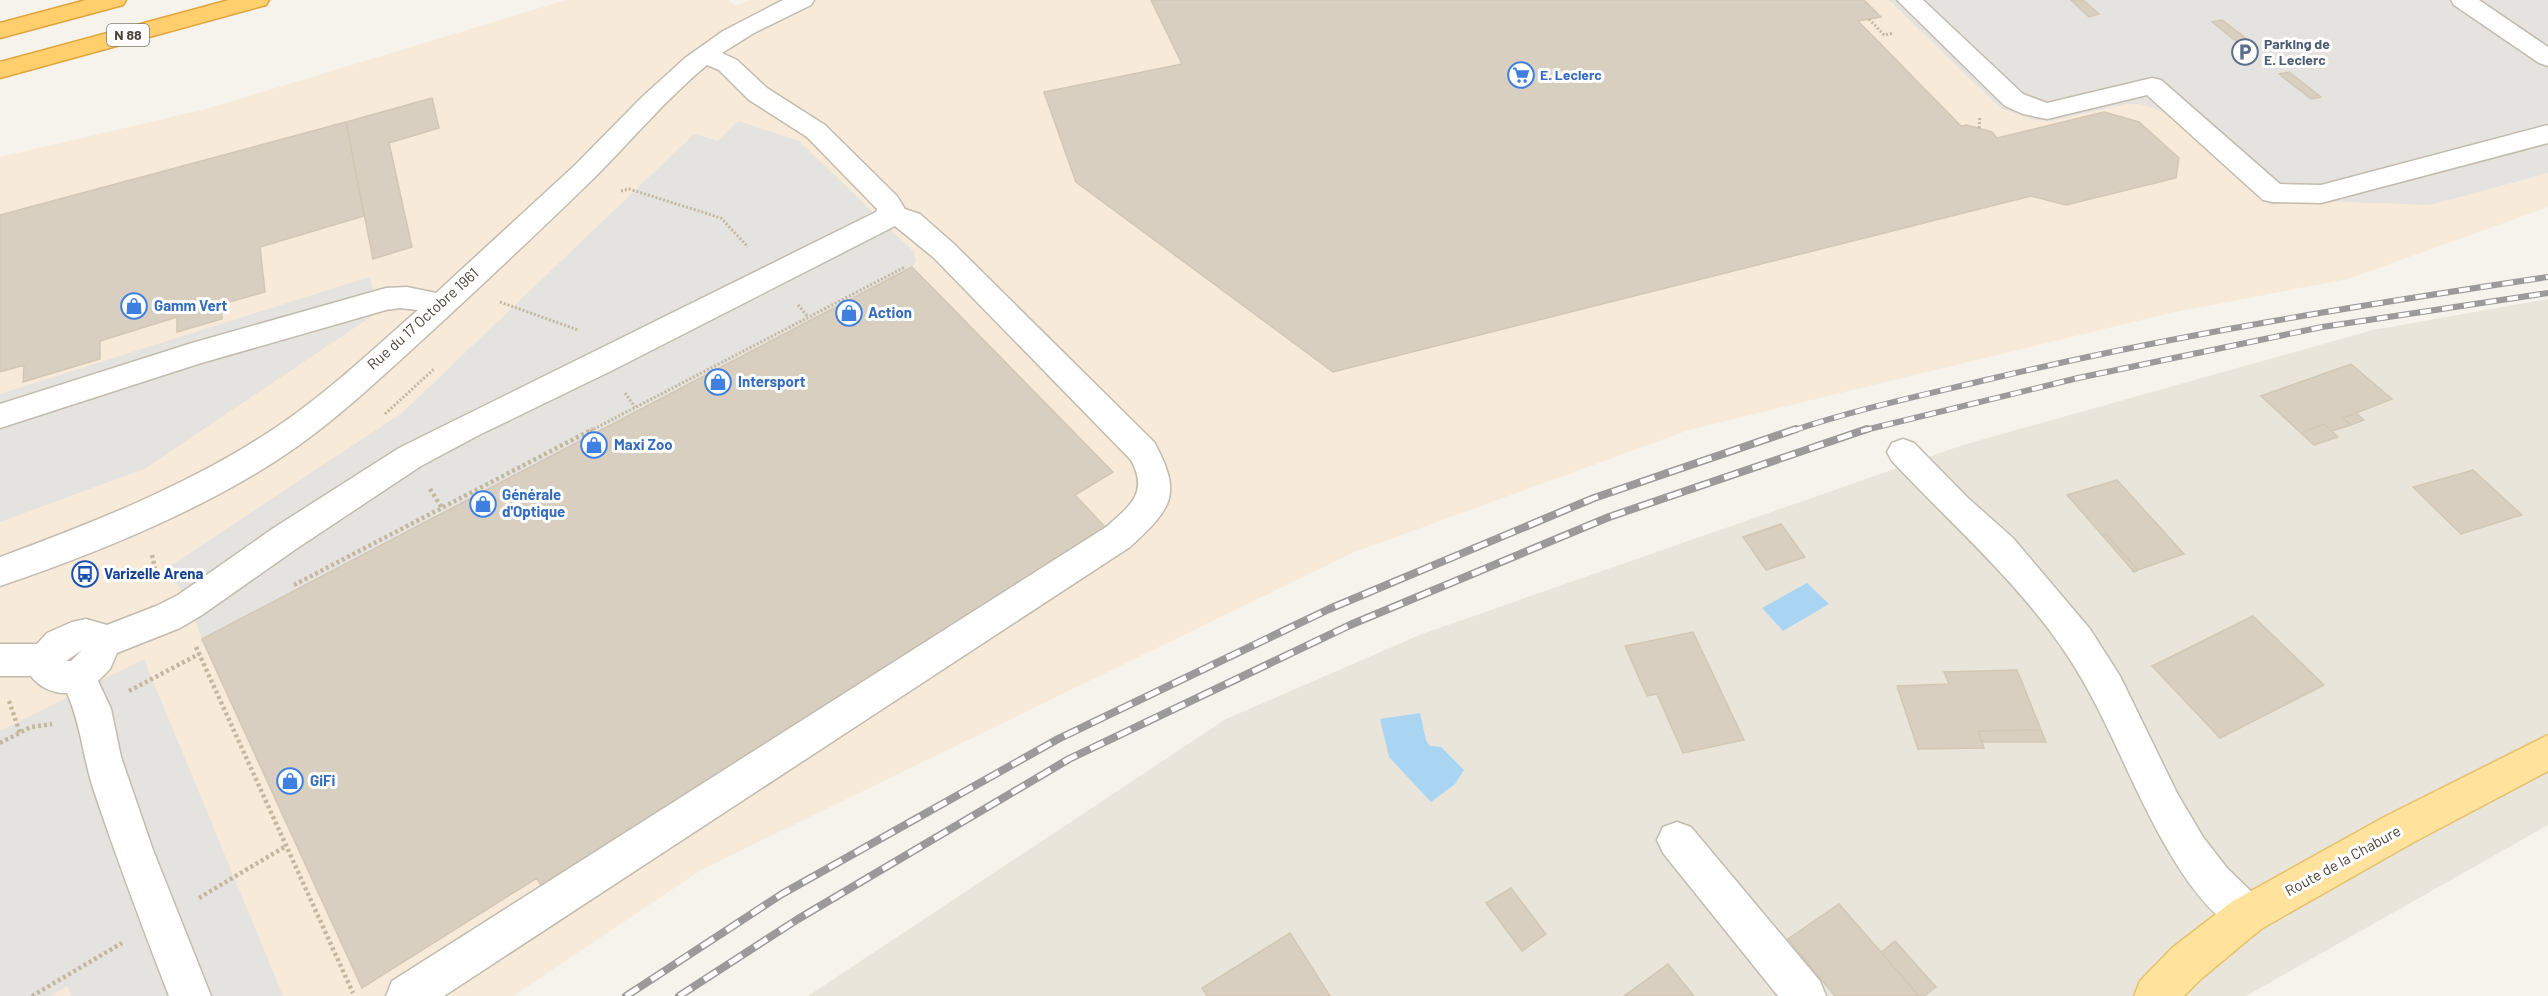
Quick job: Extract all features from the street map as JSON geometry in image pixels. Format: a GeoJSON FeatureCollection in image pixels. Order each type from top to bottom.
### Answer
{"type":"FeatureCollection","features":[{"type":"Feature","properties":{"kind":"highway","name":"N 88"},"geometry":{"type":"LineString","coordinates":[[0,31],[114,0]]}},
{"type":"Feature","properties":{"kind":"highway","name":"N 88"},"geometry":{"type":"LineString","coordinates":[[0,70],[257,0]]}},
{"type":"Feature","properties":{"kind":"main road","name":"Route de la Chabure"},"geometry":{"type":"LineString","coordinates":[[2155,996],[2187,963],[2247,915],[2400,829],[2548,752]]}},
{"type":"Feature","properties":{"kind":"street","name":"Rue du 17 Octobre 1961"},"geometry":{"type":"LineString","coordinates":[[0,572],[94,537],[216,479],[287,437],[441,305],[611,146],[649,104],[705,55],[735,35],[802,0]]}},
{"type":"Feature","properties":{"kind":"street"},"geometry":{"type":"LineString","coordinates":[[1909,0],[2014,100],[2031,108],[2047,111],[2152,86],[2273,193],[2321,194],[2548,134]]}},
{"type":"Feature","properties":{"kind":"street"},"geometry":{"type":"LineString","coordinates":[[2463,0],[2548,58]]}},
{"type":"Feature","properties":{"kind":"street"},"geometry":{"type":"LineString","coordinates":[[705,55],[728,65],[758,94],[816,131],[887,202],[891,208],[886,219]]}},
{"type":"Feature","properties":{"kind":"street"},"geometry":{"type":"LineString","coordinates":[[0,660],[86,669],[99,657],[102,643],[168,617],[190,604],[284,539],[410,457],[886,219],[910,221],[944,251],[1143,451],[1153,466],[1156,481],[1155,494],[1150,505],[1118,537],[407,996]]}},
{"type":"Feature","properties":{"kind":"street"},"geometry":{"type":"LineString","coordinates":[[0,416],[192,354],[386,299],[400,296],[411,297],[441,305]]}},
{"type":"Feature","properties":{"kind":"street"},"geometry":{"type":"LineString","coordinates":[[1904,452],[1956,507],[2001,548],[2078,640],[2107,687],[2163,806],[2189,850],[2213,882],[2247,915]]}},
{"type":"Feature","properties":{"kind":"street"},"geometry":{"type":"LineString","coordinates":[[62,667],[93,709],[102,757],[133,850],[189,996]]}},
{"type":"Feature","properties":{"kind":"street"},"geometry":{"type":"LineString","coordinates":[[1677,840],[1805,996]]}},
{"type":"Feature","properties":{"kind":"path"},"geometry":{"type":"LineString","coordinates":[[1869,19],[1884,35],[1902,31]]}},
{"type":"Feature","properties":{"kind":"path"},"geometry":{"type":"LineString","coordinates":[[614,198],[622,190],[629,189],[721,218],[808,317]]}},
{"type":"Feature","properties":{"kind":"path"},"geometry":{"type":"LineString","coordinates":[[286,589],[913,261],[914,255],[886,219]]}},
{"type":"Feature","properties":{"kind":"path"},"geometry":{"type":"LineString","coordinates":[[495,310],[504,303]]}},
{"type":"Feature","properties":{"kind":"path"},"geometry":{"type":"LineString","coordinates":[[385,414],[436,366]]}},
{"type":"Feature","properties":{"kind":"path"},"geometry":{"type":"LineString","coordinates":[[192,638],[353,993]]}},
{"type":"Feature","properties":{"kind":"path"},"geometry":{"type":"LineString","coordinates":[[3,694],[9,700],[20,733]]}},
{"type":"Feature","properties":{"kind":"shaded area"},"geometry":{"type":"Polygon","coordinates":[[[566,0],[728,0],[736,6],[750,0],[2548,0],[2548,207],[2348,279],[2170,313],[1689,430],[1352,553],[703,869],[513,996],[0,996],[0,157],[206,109],[566,0]]]}},
{"type":"Feature","properties":{"kind":"shaded area","name":"Parking de E. Leclerc"},"geometry":{"type":"Polygon","coordinates":[[[1889,0],[2548,0],[2548,173],[2430,205],[2320,201],[2270,205],[2166,114],[2153,108],[2140,104],[2126,104],[2052,121],[2034,120],[2000,108],[1889,0]]]}},
{"type":"Feature","properties":{"kind":"shaded area"},"geometry":{"type":"Polygon","coordinates":[[[738,121],[799,141],[914,252],[916,261],[912,267],[202,639],[190,605],[167,568],[402,413],[694,134],[718,141],[738,121]]]}},
{"type":"Feature","properties":{"kind":"shaded area"},"geometry":{"type":"Polygon","coordinates":[[[369,277],[381,310],[144,469],[0,522],[0,394],[369,277]]]}},
{"type":"Feature","properties":{"kind":"shaded area"},"geometry":{"type":"Polygon","coordinates":[[[2548,299],[2548,825],[2246,996],[808,996],[1226,719],[1422,634],[1963,445],[2373,330],[2548,299]]]}},
{"type":"Feature","properties":{"kind":"shaded area"},"geometry":{"type":"Polygon","coordinates":[[[144,659],[283,996],[71,996],[68,986],[50,996],[0,996],[0,731],[144,659]]]}},
{"type":"Feature","properties":{"kind":"water"},"geometry":{"type":"Polygon","coordinates":[[[1807,583],[1829,604],[1783,631],[1762,608],[1807,583]]]}},
{"type":"Feature","properties":{"kind":"water"},"geometry":{"type":"Polygon","coordinates":[[[1420,713],[1426,740],[1430,746],[1441,747],[1464,770],[1455,784],[1431,802],[1389,757],[1380,719],[1420,713]]]}},
{"type":"Feature","properties":{"kind":"building"},"geometry":{"type":"Polygon","coordinates":[[[1151,0],[1864,0],[1881,17],[1858,21],[1961,126],[1967,125],[1992,132],[1997,138],[2104,112],[2139,122],[2179,158],[2176,178],[2066,205],[2031,196],[1333,372],[1076,182],[1044,92],[1182,64],[1151,0]]]}},
{"type":"Feature","properties":{"kind":"building"},"geometry":{"type":"Polygon","coordinates":[[[2071,0],[2083,0],[2099,14],[2089,17],[2071,0]]]}},
{"type":"Feature","properties":{"kind":"building"},"geometry":{"type":"Polygon","coordinates":[[[2222,20],[2252,43],[2242,46],[2212,22],[2222,20]]]}},
{"type":"Feature","properties":{"kind":"building"},"geometry":{"type":"Polygon","coordinates":[[[2289,72],[2321,97],[2311,99],[2279,74],[2289,72]]]}},
{"type":"Feature","properties":{"kind":"building"},"geometry":{"type":"Polygon","coordinates":[[[432,98],[439,128],[389,143],[412,247],[373,259],[346,122],[432,98]]]}},
{"type":"Feature","properties":{"kind":"building"},"geometry":{"type":"Polygon","coordinates":[[[346,122],[364,216],[260,247],[265,292],[222,304],[222,319],[177,332],[177,317],[100,341],[100,359],[23,382],[24,365],[0,372],[0,215],[346,122]]]}},
{"type":"Feature","properties":{"kind":"building"},"geometry":{"type":"Polygon","coordinates":[[[912,267],[1113,472],[1075,495],[1108,530],[545,894],[537,878],[362,988],[202,639],[912,267]]]}},
{"type":"Feature","properties":{"kind":"building"},"geometry":{"type":"Polygon","coordinates":[[[2351,364],[2392,399],[2343,418],[2351,425],[2332,431],[2324,424],[2301,433],[2261,396],[2351,364]]]}},
{"type":"Feature","properties":{"kind":"building"},"geometry":{"type":"Polygon","coordinates":[[[2356,413],[2364,420],[2351,425],[2343,418],[2356,413]]]}},
{"type":"Feature","properties":{"kind":"building"},"geometry":{"type":"Polygon","coordinates":[[[2324,424],[2338,437],[2314,445],[2301,433],[2324,424]]]}},
{"type":"Feature","properties":{"kind":"building"},"geometry":{"type":"Polygon","coordinates":[[[2473,470],[2522,515],[2461,534],[2413,487],[2473,470]]]}},
{"type":"Feature","properties":{"kind":"building"},"geometry":{"type":"Polygon","coordinates":[[[2117,480],[2184,554],[2138,570],[2106,534],[2102,535],[2067,495],[2117,480]]]}},
{"type":"Feature","properties":{"kind":"building"},"geometry":{"type":"Polygon","coordinates":[[[1781,524],[1805,557],[1766,570],[1743,537],[1781,524]]]}},
{"type":"Feature","properties":{"kind":"building"},"geometry":{"type":"Polygon","coordinates":[[[2106,534],[2138,570],[2134,572],[2102,535],[2106,534]]]}},
{"type":"Feature","properties":{"kind":"building"},"geometry":{"type":"Polygon","coordinates":[[[2253,616],[2324,685],[2220,738],[2152,666],[2253,616]]]}},
{"type":"Feature","properties":{"kind":"building"},"geometry":{"type":"Polygon","coordinates":[[[1693,632],[1744,740],[1683,753],[1657,694],[1647,696],[1625,646],[1693,632]]]}},
{"type":"Feature","properties":{"kind":"building"},"geometry":{"type":"Polygon","coordinates":[[[2017,670],[2041,730],[1978,731],[1984,748],[1918,749],[1897,686],[1949,684],[1944,672],[2017,670]]]}},
{"type":"Feature","properties":{"kind":"building"},"geometry":{"type":"Polygon","coordinates":[[[2041,730],[2046,742],[1982,742],[1978,731],[2041,730]]]}},
{"type":"Feature","properties":{"kind":"building"},"geometry":{"type":"Polygon","coordinates":[[[1511,888],[1546,934],[1522,951],[1486,903],[1511,888]]]}},
{"type":"Feature","properties":{"kind":"building"},"geometry":{"type":"Polygon","coordinates":[[[1839,904],[1919,996],[1835,996],[1788,939],[1839,904]]]}},
{"type":"Feature","properties":{"kind":"building"},"geometry":{"type":"Polygon","coordinates":[[[1290,933],[1330,996],[1207,996],[1202,988],[1290,933]]]}},
{"type":"Feature","properties":{"kind":"building"},"geometry":{"type":"Polygon","coordinates":[[[1895,941],[1936,987],[1924,996],[1919,996],[1881,952],[1895,941]]]}},
{"type":"Feature","properties":{"kind":"building"},"geometry":{"type":"Polygon","coordinates":[[[1668,964],[1694,996],[1624,996],[1668,964]]]}},
{"type":"Feature","properties":{"kind":"railway"},"geometry":{"type":"LineString","coordinates":[[1792,431],[1890,403],[2129,348],[2338,310],[2548,277]]}},
{"type":"Feature","properties":{"kind":"railway"},"geometry":{"type":"LineString","coordinates":[[1861,431],[2078,378],[2322,327],[2548,293]]}},
{"type":"Feature","properties":{"kind":"railway"},"geometry":{"type":"LineString","coordinates":[[626,996],[782,894],[1058,739],[1329,609],[1594,498],[1796,429]]}},
{"type":"Feature","properties":{"kind":"railway"},"geometry":{"type":"LineString","coordinates":[[1861,431],[1867,429]]}},
{"type":"Feature","properties":{"kind":"railway"},"geometry":{"type":"LineString","coordinates":[[679,996],[798,919],[1069,759],[1350,625],[1609,517],[1861,431]]}},
{"type":"Feature","properties":{"kind":"place","name":"Parking de E. Leclerc"},"geometry":{"type":"Point","coordinates":[2245,52]}},
{"type":"Feature","properties":{"kind":"place","name":"E. Leclerc"},"geometry":{"type":"Point","coordinates":[1521,75]}},
{"type":"Feature","properties":{"kind":"place","name":"Gamm Vert"},"geometry":{"type":"Point","coordinates":[134,306]}},
{"type":"Feature","properties":{"kind":"place","name":"Action"},"geometry":{"type":"Point","coordinates":[849,313]}},
{"type":"Feature","properties":{"kind":"place","name":"Intersport"},"geometry":{"type":"Point","coordinates":[718,382]}},
{"type":"Feature","properties":{"kind":"place","name":"Maxi Zoo"},"geometry":{"type":"Point","coordinates":[594,445]}},
{"type":"Feature","properties":{"kind":"place","name":"Générale d'Optique"},"geometry":{"type":"Point","coordinates":[483,504]}},
{"type":"Feature","properties":{"kind":"place","name":"Varizelle Arena"},"geometry":{"type":"Point","coordinates":[85,574]}},
{"type":"Feature","properties":{"kind":"place","name":"GiFi"},"geometry":{"type":"Point","coordinates":[290,781]}}]}
